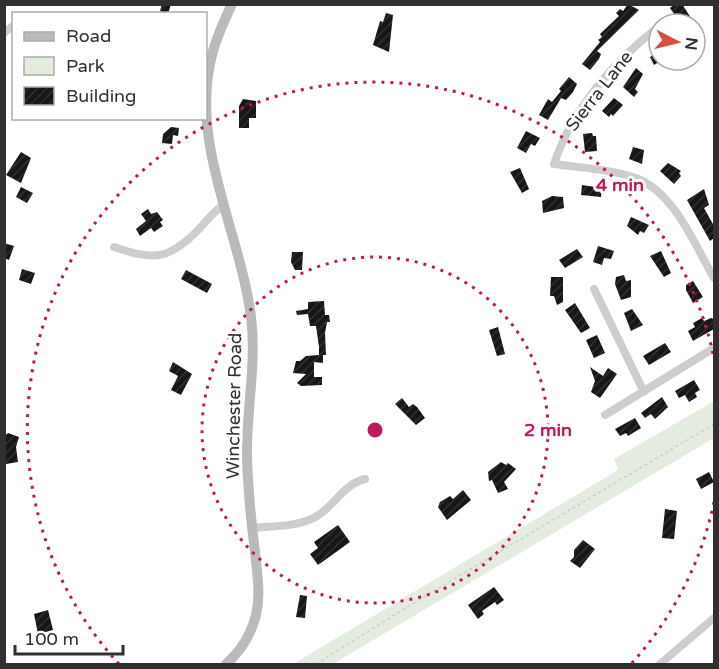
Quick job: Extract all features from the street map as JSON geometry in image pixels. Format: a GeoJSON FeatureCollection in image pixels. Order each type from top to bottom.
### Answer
{"type":"FeatureCollection","features":[{"type":"Feature","properties":{"kind":"street","name":"Winchester Road"},"geometry":{"type":"LineString","coordinates":[[207,93],[211,56],[232,4]]}},
{"type":"Feature","properties":{"kind":"street","name":"Sierra Lane"},"geometry":{"type":"LineString","coordinates":[[647,36],[626,54],[577,113],[567,127],[554,164],[624,175],[651,185],[674,209],[714,278]]}},
{"type":"Feature","properties":{"kind":"street","name":"Winchester Road"},"geometry":{"type":"LineString","coordinates":[[204,121],[244,276],[253,333],[247,446],[259,592],[256,615],[244,644],[226,664]]}},
{"type":"Feature","properties":{"kind":"street"},"geometry":{"type":"LineString","coordinates":[[114,247],[143,257],[171,253],[200,229],[212,212],[224,204]]}},
{"type":"Feature","properties":{"kind":"street"},"geometry":{"type":"LineString","coordinates":[[594,289],[644,392]]}},
{"type":"Feature","properties":{"kind":"street"},"geometry":{"type":"LineString","coordinates":[[605,415],[714,348]]}},
{"type":"Feature","properties":{"kind":"street"},"geometry":{"type":"LineString","coordinates":[[252,528],[292,524],[314,518],[332,505],[353,482],[365,478]]}},
{"type":"Feature","properties":{"kind":"street"},"geometry":{"type":"LineString","coordinates":[[660,664],[714,618]]}},
{"type":"Feature","properties":{"kind":"path"},"geometry":{"type":"LineString","coordinates":[[316,664],[407,607],[714,424]]}},
{"type":"Feature","properties":{"kind":"green space"},"geometry":{"type":"Polygon","coordinates":[[[714,401],[714,438],[333,664],[293,664],[618,470],[614,459],[714,401]]]}},
{"type":"Feature","properties":{"kind":"building"},"geometry":{"type":"Polygon","coordinates":[[[162,4],[171,4],[169,12],[160,11],[162,4]]]}},
{"type":"Feature","properties":{"kind":"building"},"geometry":{"type":"Polygon","coordinates":[[[628,4],[639,10],[597,51],[601,54],[590,70],[582,64],[600,42],[598,40],[602,37],[600,34],[619,16],[616,13],[620,9],[623,11],[628,4]]]}},
{"type":"Feature","properties":{"kind":"building"},"geometry":{"type":"Polygon","coordinates":[[[675,4],[682,4],[687,12],[673,12],[670,8],[675,4]]]}},
{"type":"Feature","properties":{"kind":"building"},"geometry":{"type":"Polygon","coordinates":[[[386,13],[393,15],[389,52],[373,45],[380,21],[383,22],[386,13]]]}},
{"type":"Feature","properties":{"kind":"building"},"geometry":{"type":"Polygon","coordinates":[[[636,68],[643,74],[635,89],[638,92],[634,97],[623,87],[636,68]]]}},
{"type":"Feature","properties":{"kind":"building"},"geometry":{"type":"Polygon","coordinates":[[[569,77],[577,84],[573,92],[566,100],[561,98],[548,120],[539,115],[548,99],[552,102],[569,77]]]}},
{"type":"Feature","properties":{"kind":"building"},"geometry":{"type":"Polygon","coordinates":[[[614,98],[623,105],[613,116],[611,114],[609,117],[602,111],[614,98]]]}},
{"type":"Feature","properties":{"kind":"building"},"geometry":{"type":"Polygon","coordinates":[[[243,99],[256,101],[256,118],[249,118],[249,128],[239,128],[239,106],[243,99]]]}},
{"type":"Feature","properties":{"kind":"building"},"geometry":{"type":"Polygon","coordinates":[[[171,127],[179,128],[178,136],[173,135],[172,144],[162,143],[163,134],[171,127]]]}},
{"type":"Feature","properties":{"kind":"building"},"geometry":{"type":"Polygon","coordinates":[[[526,131],[540,138],[535,146],[531,144],[526,153],[517,148],[526,131]]]}},
{"type":"Feature","properties":{"kind":"building"},"geometry":{"type":"Polygon","coordinates":[[[592,133],[596,136],[597,151],[585,152],[583,134],[592,133]]]}},
{"type":"Feature","properties":{"kind":"building"},"geometry":{"type":"Polygon","coordinates":[[[633,147],[644,150],[642,164],[629,159],[633,147]]]}},
{"type":"Feature","properties":{"kind":"building"},"geometry":{"type":"Polygon","coordinates":[[[21,152],[31,158],[21,183],[6,175],[21,152]]]}},
{"type":"Feature","properties":{"kind":"building"},"geometry":{"type":"Polygon","coordinates":[[[668,163],[681,171],[679,173],[681,176],[674,184],[660,171],[668,163]]]}},
{"type":"Feature","properties":{"kind":"building"},"geometry":{"type":"Polygon","coordinates":[[[520,168],[529,189],[522,193],[510,172],[520,168]]]}},
{"type":"Feature","properties":{"kind":"building"},"geometry":{"type":"Polygon","coordinates":[[[582,185],[602,188],[601,197],[581,195],[582,185]]]}},
{"type":"Feature","properties":{"kind":"building"},"geometry":{"type":"Polygon","coordinates":[[[21,187],[33,193],[27,203],[16,197],[21,187]]]}},
{"type":"Feature","properties":{"kind":"building"},"geometry":{"type":"Polygon","coordinates":[[[704,189],[709,205],[704,208],[714,226],[714,238],[710,241],[687,200],[704,189]]]}},
{"type":"Feature","properties":{"kind":"building"},"geometry":{"type":"Polygon","coordinates":[[[552,196],[563,197],[564,208],[543,213],[542,201],[552,196]]]}},
{"type":"Feature","properties":{"kind":"building"},"geometry":{"type":"Polygon","coordinates":[[[148,209],[151,214],[157,212],[163,220],[160,222],[163,226],[154,232],[151,228],[140,236],[136,229],[146,221],[141,214],[148,209]]]}},
{"type":"Feature","properties":{"kind":"building"},"geometry":{"type":"Polygon","coordinates":[[[631,217],[649,225],[644,233],[640,231],[638,235],[627,226],[631,217]]]}},
{"type":"Feature","properties":{"kind":"building"},"geometry":{"type":"Polygon","coordinates":[[[4,243],[14,246],[9,260],[4,258],[4,243]]]}},
{"type":"Feature","properties":{"kind":"building"},"geometry":{"type":"Polygon","coordinates":[[[598,246],[614,251],[611,259],[604,258],[602,265],[593,262],[598,246]]]}},
{"type":"Feature","properties":{"kind":"building"},"geometry":{"type":"Polygon","coordinates":[[[577,249],[583,257],[565,268],[559,260],[577,249]]]}},
{"type":"Feature","properties":{"kind":"building"},"geometry":{"type":"Polygon","coordinates":[[[661,251],[671,273],[664,277],[650,256],[661,251]]]}},
{"type":"Feature","properties":{"kind":"building"},"geometry":{"type":"Polygon","coordinates":[[[292,252],[303,252],[302,270],[295,270],[291,262],[292,252]]]}},
{"type":"Feature","properties":{"kind":"building"},"geometry":{"type":"Polygon","coordinates":[[[22,269],[35,273],[31,284],[19,280],[22,269]]]}},
{"type":"Feature","properties":{"kind":"building"},"geometry":{"type":"Polygon","coordinates":[[[186,270],[212,284],[207,293],[181,279],[186,270]]]}},
{"type":"Feature","properties":{"kind":"building"},"geometry":{"type":"Polygon","coordinates":[[[624,275],[626,281],[631,280],[631,297],[621,300],[615,284],[616,277],[624,275]]]}},
{"type":"Feature","properties":{"kind":"building"},"geometry":{"type":"Polygon","coordinates":[[[551,277],[563,277],[563,302],[557,305],[554,296],[550,296],[551,277]]]}},
{"type":"Feature","properties":{"kind":"building"},"geometry":{"type":"Polygon","coordinates":[[[693,281],[703,297],[693,303],[686,290],[686,285],[693,281]]]}},
{"type":"Feature","properties":{"kind":"building"},"geometry":{"type":"Polygon","coordinates":[[[324,301],[325,315],[329,315],[330,322],[327,322],[325,333],[326,355],[323,355],[323,363],[314,362],[314,377],[322,377],[322,385],[301,386],[297,383],[306,374],[293,373],[296,361],[306,356],[319,355],[316,326],[310,326],[308,314],[297,315],[296,311],[308,309],[308,302],[324,301]]]}},
{"type":"Feature","properties":{"kind":"building"},"geometry":{"type":"Polygon","coordinates":[[[575,303],[590,328],[581,333],[565,310],[575,303]]]}},
{"type":"Feature","properties":{"kind":"building"},"geometry":{"type":"Polygon","coordinates":[[[632,309],[643,325],[631,331],[624,313],[632,309]]]}},
{"type":"Feature","properties":{"kind":"building"},"geometry":{"type":"Polygon","coordinates":[[[702,318],[704,321],[714,319],[714,329],[693,341],[688,331],[695,327],[693,323],[702,318]]]}},
{"type":"Feature","properties":{"kind":"building"},"geometry":{"type":"Polygon","coordinates":[[[498,327],[505,354],[497,356],[489,330],[498,327]]]}},
{"type":"Feature","properties":{"kind":"building"},"geometry":{"type":"Polygon","coordinates":[[[597,335],[605,353],[594,358],[586,340],[597,335]]]}},
{"type":"Feature","properties":{"kind":"building"},"geometry":{"type":"Polygon","coordinates":[[[665,343],[671,352],[649,365],[643,356],[665,343]]]}},
{"type":"Feature","properties":{"kind":"building"},"geometry":{"type":"Polygon","coordinates":[[[173,362],[192,374],[181,395],[171,390],[178,376],[169,371],[173,362]]]}},
{"type":"Feature","properties":{"kind":"building"},"geometry":{"type":"Polygon","coordinates":[[[590,367],[603,376],[608,368],[617,374],[600,398],[591,392],[595,381],[590,367]]]}},
{"type":"Feature","properties":{"kind":"building"},"geometry":{"type":"Polygon","coordinates":[[[694,380],[700,390],[695,393],[697,397],[689,402],[685,395],[679,398],[675,391],[694,380]]]}},
{"type":"Feature","properties":{"kind":"building"},"geometry":{"type":"Polygon","coordinates":[[[662,397],[668,407],[655,419],[651,414],[645,418],[641,413],[662,397]]]}},
{"type":"Feature","properties":{"kind":"building"},"geometry":{"type":"Polygon","coordinates":[[[402,398],[409,407],[413,404],[417,407],[425,418],[416,425],[395,404],[402,398]]]}},
{"type":"Feature","properties":{"kind":"building"},"geometry":{"type":"Polygon","coordinates":[[[635,418],[641,428],[628,436],[626,433],[620,436],[615,429],[635,418]]]}},
{"type":"Feature","properties":{"kind":"building"},"geometry":{"type":"Polygon","coordinates":[[[8,433],[19,437],[16,447],[18,462],[6,464],[4,436],[8,433]]]}},
{"type":"Feature","properties":{"kind":"building"},"geometry":{"type":"Polygon","coordinates":[[[501,462],[506,465],[508,463],[516,469],[504,482],[508,489],[498,493],[492,480],[489,481],[488,472],[501,462]]]}},
{"type":"Feature","properties":{"kind":"building"},"geometry":{"type":"Polygon","coordinates":[[[709,472],[714,482],[701,489],[696,479],[709,472]]]}},
{"type":"Feature","properties":{"kind":"building"},"geometry":{"type":"Polygon","coordinates":[[[463,490],[471,500],[447,520],[438,507],[440,502],[450,496],[453,499],[463,490]]]}},
{"type":"Feature","properties":{"kind":"building"},"geometry":{"type":"Polygon","coordinates":[[[665,509],[677,511],[674,539],[662,538],[665,509]]]}},
{"type":"Feature","properties":{"kind":"building"},"geometry":{"type":"Polygon","coordinates":[[[338,525],[350,542],[318,565],[310,554],[318,548],[314,542],[338,525]]]}},
{"type":"Feature","properties":{"kind":"building"},"geometry":{"type":"Polygon","coordinates":[[[583,540],[595,549],[580,568],[570,561],[574,557],[574,550],[583,540]]]}},
{"type":"Feature","properties":{"kind":"building"},"geometry":{"type":"Polygon","coordinates":[[[494,587],[504,600],[497,605],[495,602],[482,611],[484,614],[478,619],[468,605],[494,587]]]}},
{"type":"Feature","properties":{"kind":"building"},"geometry":{"type":"Polygon","coordinates":[[[300,595],[307,596],[305,618],[296,617],[300,595]]]}},
{"type":"Feature","properties":{"kind":"building"},"geometry":{"type":"Polygon","coordinates":[[[48,610],[53,630],[38,634],[34,614],[48,610]]]}}]}
